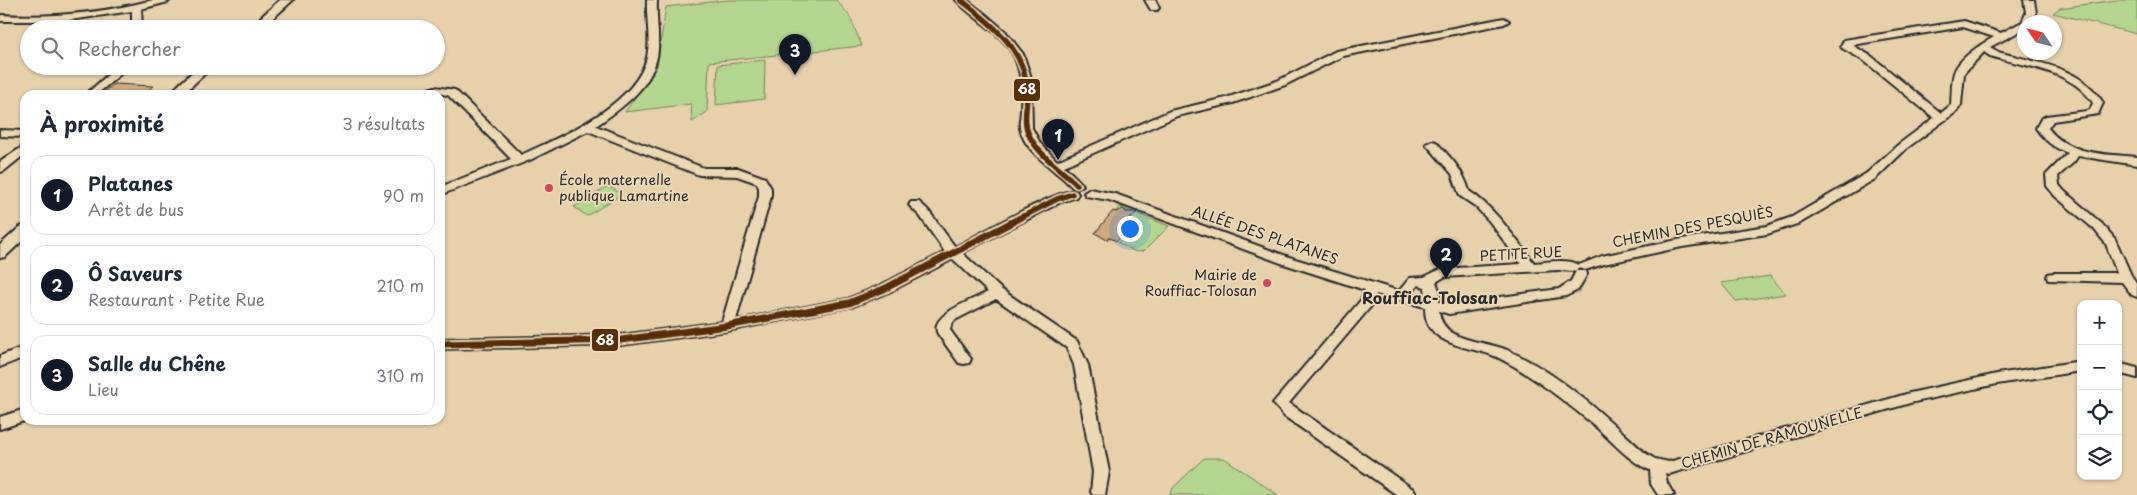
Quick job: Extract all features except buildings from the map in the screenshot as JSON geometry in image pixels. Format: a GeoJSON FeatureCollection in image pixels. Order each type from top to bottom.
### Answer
{"type":"FeatureCollection","features":[{"type":"Feature","properties":{"kind":"main road"},"geometry":{"type":"LineString","coordinates":[[264,20],[287,0]]}},
{"type":"Feature","properties":{"kind":"main road"},"geometry":{"type":"LineString","coordinates":[[180,90],[197,75]]}},
{"type":"Feature","properties":{"kind":"main road"},"geometry":{"type":"LineString","coordinates":[[0,253],[20,235]]}},
{"type":"Feature","properties":{"kind":"street"},"geometry":{"type":"LineString","coordinates":[[0,18],[63,20],[165,0]]}},
{"type":"Feature","properties":{"kind":"street"},"geometry":{"type":"LineString","coordinates":[[445,189],[589,127],[626,99],[648,71],[652,55],[652,0]]}},
{"type":"Feature","properties":{"kind":"street"},"geometry":{"type":"LineString","coordinates":[[445,344],[621,340],[726,326],[849,303],[884,290],[1075,190],[1035,146],[1026,128],[1026,80],[1022,58],[1015,47],[961,0]]}},
{"type":"Feature","properties":{"kind":"street","name":"CHEMIN DES PESQUIÈS"},"geometry":{"type":"LineString","coordinates":[[2029,0],[2031,15]]}},
{"type":"Feature","properties":{"kind":"street"},"geometry":{"type":"LineString","coordinates":[[136,7],[138,20]]}},
{"type":"Feature","properties":{"kind":"street"},"geometry":{"type":"LineString","coordinates":[[1055,166],[1174,113],[1239,98],[1281,84],[1340,53],[1504,21]]}},
{"type":"Feature","properties":{"kind":"street"},"geometry":{"type":"LineString","coordinates":[[1941,119],[1868,58],[1846,46],[1848,42],[1964,24],[2003,37]]}},
{"type":"Feature","properties":{"kind":"street","name":"CHEMIN DES PESQUIÈS"},"geometry":{"type":"LineString","coordinates":[[1580,269],[1602,260],[1767,230],[1796,220],[1871,176],[1903,146],[1941,119],[1956,105],[1959,73],[1962,67],[1972,58],[2017,29]]}},
{"type":"Feature","properties":{"kind":"street"},"geometry":{"type":"LineString","coordinates":[[1988,49],[2012,59],[2071,78],[2085,86],[2096,98],[2098,103],[2094,112],[2050,118],[2043,124],[2045,133],[2074,153],[2137,161]]}},
{"type":"Feature","properties":{"kind":"street"},"geometry":{"type":"LineString","coordinates":[[96,90],[114,75]]}},
{"type":"Feature","properties":{"kind":"street"},"geometry":{"type":"LineString","coordinates":[[445,91],[451,92],[518,159]]}},
{"type":"Feature","properties":{"kind":"street"},"geometry":{"type":"LineString","coordinates":[[589,127],[703,172],[738,172],[761,181],[765,188],[764,196],[726,326]]}},
{"type":"Feature","properties":{"kind":"street"},"geometry":{"type":"LineString","coordinates":[[0,133],[20,134]]}},
{"type":"Feature","properties":{"kind":"street"},"geometry":{"type":"LineString","coordinates":[[1432,144],[1457,173],[1462,182],[1464,193],[1479,203],[1494,219],[1531,268]]}},
{"type":"Feature","properties":{"kind":"street"},"geometry":{"type":"LineString","coordinates":[[0,168],[20,152]]}},
{"type":"Feature","properties":{"kind":"street"},"geometry":{"type":"LineString","coordinates":[[2074,153],[2070,160],[2052,175],[2053,186],[2110,240],[2120,260],[2124,278],[2137,292]]}},
{"type":"Feature","properties":{"kind":"street","name":"ALLÉE DES PLATANES"},"geometry":{"type":"LineString","coordinates":[[1075,190],[1082,197],[1090,192],[1111,197],[1288,261],[1372,288],[1404,295],[1449,309],[1561,293],[1577,285],[1580,269]]}},
{"type":"Feature","properties":{"kind":"street"},"geometry":{"type":"LineString","coordinates":[[915,205],[924,213],[954,253],[997,293],[1072,345],[1081,365],[1101,472],[1099,492]]}},
{"type":"Feature","properties":{"kind":"street","name":"PETITE RUE"},"geometry":{"type":"LineString","coordinates":[[1427,281],[1440,273],[1556,266],[1580,269]]}},
{"type":"Feature","properties":{"kind":"street"},"geometry":{"type":"LineString","coordinates":[[2053,277],[2124,278]]}},
{"type":"Feature","properties":{"kind":"street"},"geometry":{"type":"LineString","coordinates":[[1404,295],[1410,282],[1421,280],[1431,284],[1434,295],[1430,308],[1438,329],[1454,340],[1495,351],[1521,364],[1583,408],[1640,457],[1657,466],[1659,484],[1666,495]]}},
{"type":"Feature","properties":{"kind":"street"},"geometry":{"type":"LineString","coordinates":[[1372,288],[1367,302],[1280,403],[1324,437],[1408,494]]}},
{"type":"Feature","properties":{"kind":"street"},"geometry":{"type":"LineString","coordinates":[[964,359],[943,331],[944,323],[950,316],[997,293]]}},
{"type":"Feature","properties":{"kind":"street"},"geometry":{"type":"LineString","coordinates":[[0,362],[20,353]]}},
{"type":"Feature","properties":{"kind":"street","name":"CHEMIN DE RAMOUNELLE"},"geometry":{"type":"LineString","coordinates":[[1657,466],[1669,468],[1680,466],[1778,435],[1910,398],[2013,376],[2077,367]]}},
{"type":"Feature","properties":{"kind":"street"},"geometry":{"type":"LineString","coordinates":[[2122,369],[2137,373]]}},
{"type":"Feature","properties":{"kind":"street"},"geometry":{"type":"LineString","coordinates":[[0,423],[20,417]]}},
{"type":"Feature","properties":{"kind":"green space"},"geometry":{"type":"Polygon","coordinates":[[[728,0],[836,0],[849,15],[862,46],[709,62],[707,112],[692,122],[691,104],[625,112],[657,66],[666,7],[728,0]]]}},
{"type":"Feature","properties":{"kind":"green space"},"geometry":{"type":"Polygon","coordinates":[[[2116,0],[2137,0],[2137,34],[2053,13],[2060,8],[2116,0]]]}},
{"type":"Feature","properties":{"kind":"green space"},"geometry":{"type":"Polygon","coordinates":[[[765,60],[764,99],[716,105],[718,65],[765,60]]]}},
{"type":"Feature","properties":{"kind":"green space"},"geometry":{"type":"Polygon","coordinates":[[[608,186],[622,194],[587,216],[574,207],[608,186]]]}},
{"type":"Feature","properties":{"kind":"green space"},"geometry":{"type":"Polygon","coordinates":[[[1120,207],[1169,226],[1144,251],[1136,252],[1118,243],[1132,228],[1126,225],[1134,216],[1125,210],[1119,213],[1115,212],[1120,207]]]}},
{"type":"Feature","properties":{"kind":"green space"},"geometry":{"type":"Polygon","coordinates":[[[1770,276],[1786,294],[1736,301],[1721,283],[1770,276]]]}},
{"type":"Feature","properties":{"kind":"green space"},"geometry":{"type":"Polygon","coordinates":[[[1204,458],[1224,458],[1278,495],[1170,495],[1173,488],[1204,458]]]}},
{"type":"Feature","properties":{"kind":"transit line","name":"68"},"geometry":{"type":"LineString","coordinates":[[961,0],[995,28],[1014,49],[1025,75],[1027,90],[1026,119],[1029,135],[1033,143],[1045,156],[1077,185]]}},
{"type":"Feature","properties":{"kind":"transit line","name":"68"},"geometry":{"type":"LineString","coordinates":[[445,344],[621,340],[727,326],[849,303],[884,289],[1057,199],[1072,194]]}},
{"type":"Feature","properties":{"kind":"place","name":"Salle du Chêne"},"geometry":{"type":"Point","coordinates":[795,75]}},
{"type":"Feature","properties":{"kind":"place","name":"Platanes"},"geometry":{"type":"Point","coordinates":[1058,160]}},
{"type":"Feature","properties":{"kind":"place","name":"École maternelle publique Lamartine"},"geometry":{"type":"Point","coordinates":[549,188]}},
{"type":"Feature","properties":{"kind":"place","name":"Ô Saveurs"},"geometry":{"type":"Point","coordinates":[1446,279]}},
{"type":"Feature","properties":{"kind":"place","name":"Mairie de Rouffiac-Tolosan"},"geometry":{"type":"Point","coordinates":[1267,283]}},
{"type":"Feature","properties":{"kind":"district","name":"Rouffiac-Tolosan"},"geometry":{"type":"Point","coordinates":[1430,298]}}]}
